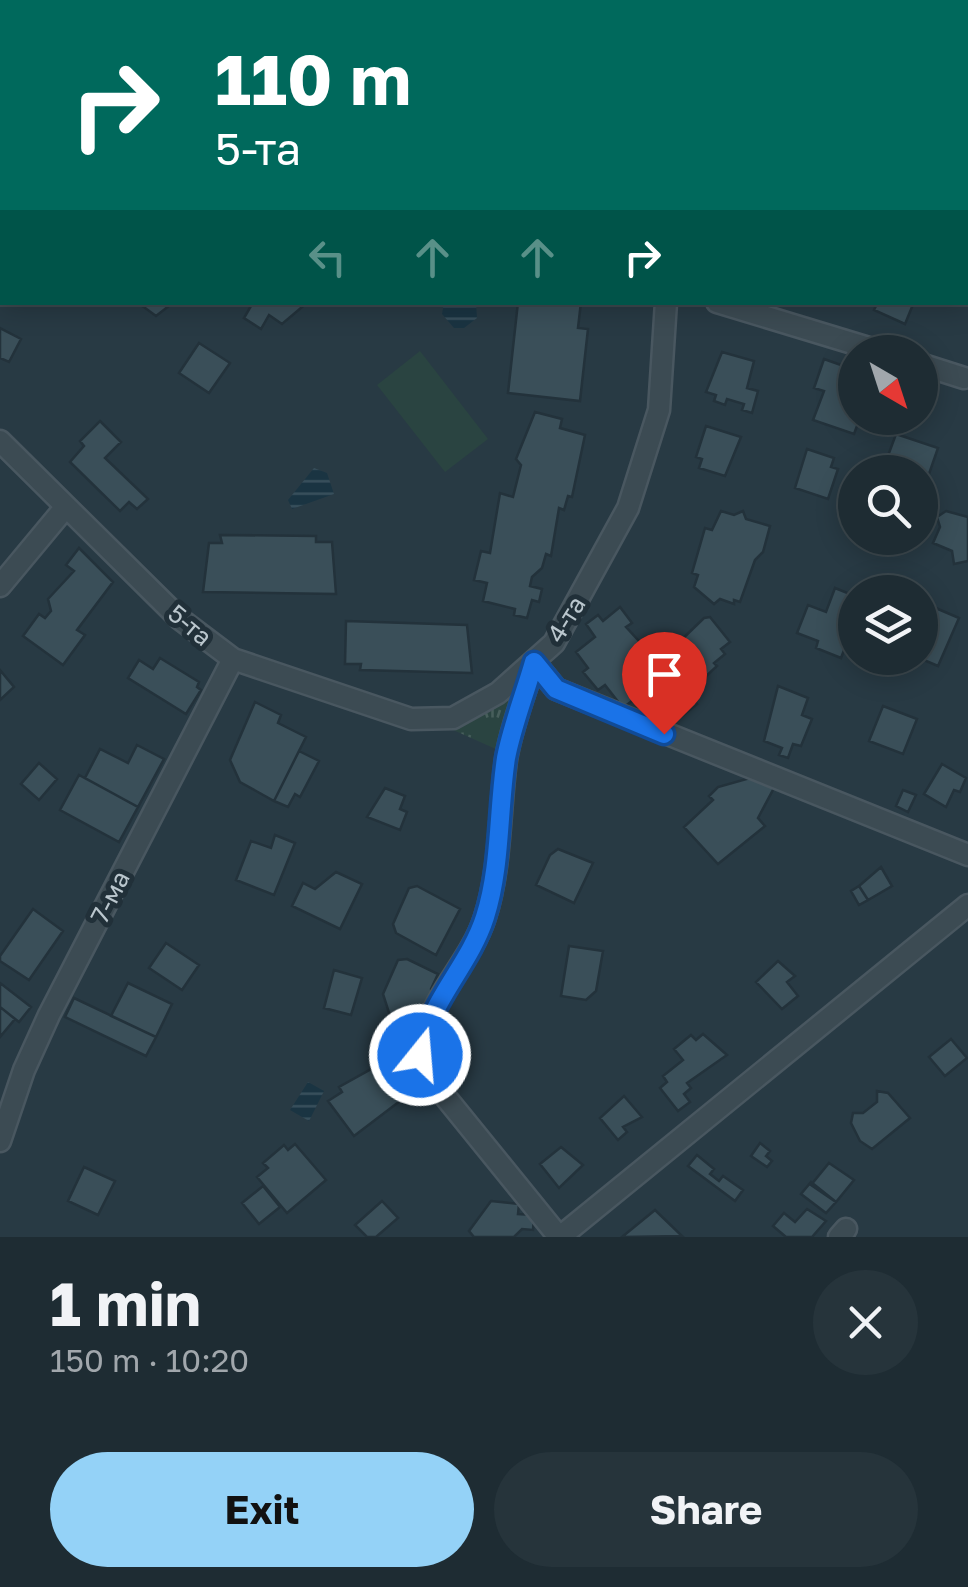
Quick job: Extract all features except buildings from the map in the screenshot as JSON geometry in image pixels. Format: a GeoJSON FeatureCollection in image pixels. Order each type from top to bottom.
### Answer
{"type":"FeatureCollection","features":[{"type":"Feature","properties":{"kind":"street","name":"4-та"},"geometry":{"type":"LineString","coordinates":[[560,1237],[426,1073],[420,1055],[428,1017],[472,948],[484,920],[493,886],[507,754],[534,662],[554,642],[628,508],[660,410],[666,305]]}},
{"type":"Feature","properties":{"kind":"street"},"geometry":{"type":"LineString","coordinates":[[728,305],[838,339]]}},
{"type":"Feature","properties":{"kind":"street"},"geometry":{"type":"LineString","coordinates":[[938,370],[964,378]]}},
{"type":"Feature","properties":{"kind":"street","name":"5-та"},"geometry":{"type":"LineString","coordinates":[[0,440],[64,509],[180,619],[233,659],[411,719],[433,720],[473,710],[534,662]]}},
{"type":"Feature","properties":{"kind":"street"},"geometry":{"type":"LineString","coordinates":[[0,586],[64,509]]}},
{"type":"Feature","properties":{"kind":"street","name":"7-ма"},"geometry":{"type":"LineString","coordinates":[[0,1141],[24,1070],[49,1014],[233,659]]}},
{"type":"Feature","properties":{"kind":"street"},"geometry":{"type":"LineString","coordinates":[[534,662],[556,689],[968,855]]}},
{"type":"Feature","properties":{"kind":"street"},"geometry":{"type":"LineString","coordinates":[[560,1237],[968,905]]}},
{"type":"Feature","properties":{"kind":"green space"},"geometry":{"type":"Polygon","coordinates":[[[420,351],[488,439],[445,472],[377,385],[420,351]]]}},
{"type":"Feature","properties":{"kind":"green space"},"geometry":{"type":"Polygon","coordinates":[[[534,662],[507,754],[433,721],[534,662]]]}},
{"type":"Feature","properties":{"kind":"water"},"geometry":{"type":"Polygon","coordinates":[[[444,305],[476,305],[477,318],[464,328],[454,328],[442,314],[444,305]]]}},
{"type":"Feature","properties":{"kind":"water"},"geometry":{"type":"Polygon","coordinates":[[[314,468],[327,473],[334,494],[292,509],[288,500],[314,468]]]}},
{"type":"Feature","properties":{"kind":"water"},"geometry":{"type":"Polygon","coordinates":[[[308,1082],[324,1091],[309,1121],[290,1110],[308,1082]]]}},
{"type":"Feature","properties":{"kind":"route"},"geometry":{"type":"LineString","coordinates":[[420,1055],[428,1017],[472,948],[484,920],[493,886],[507,754],[534,662],[556,689],[664,734]]}}]}
